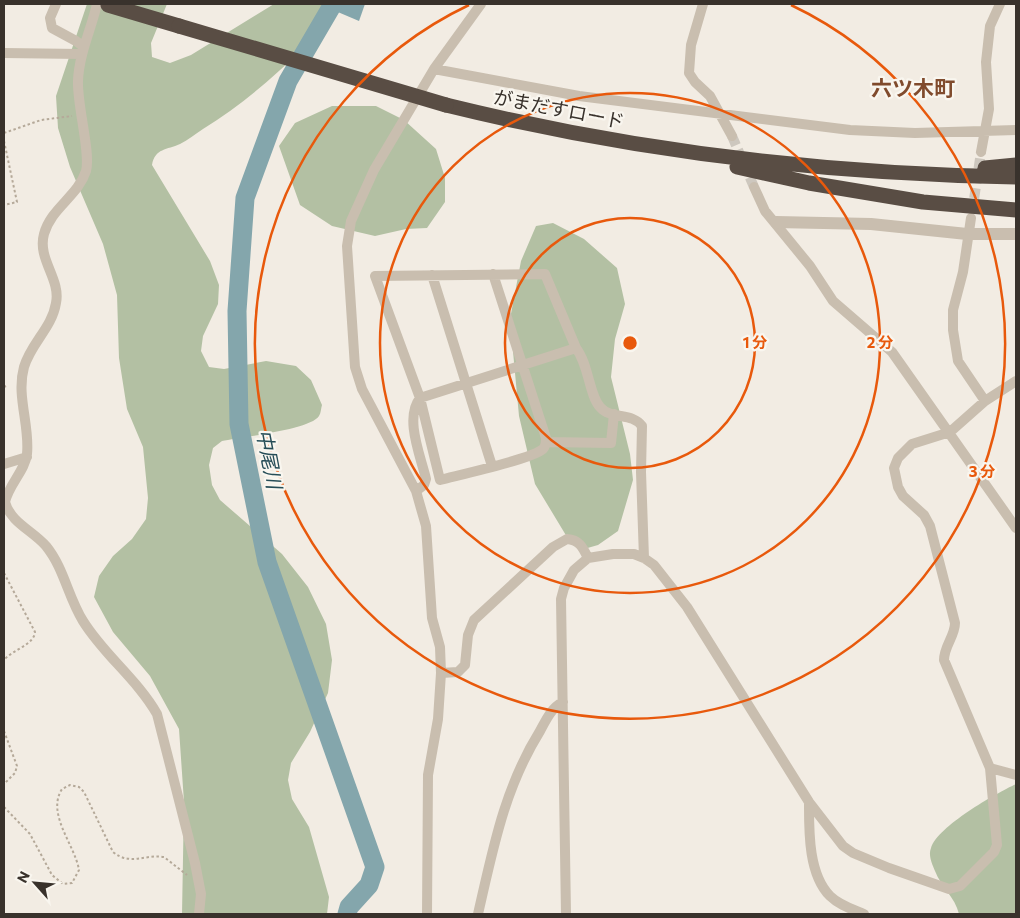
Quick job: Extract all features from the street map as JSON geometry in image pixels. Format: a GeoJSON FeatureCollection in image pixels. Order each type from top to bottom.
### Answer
{"type":"FeatureCollection","features":[{"type":"Feature","properties":{"kind":"highway","name":"がまだすロード"},"geometry":{"type":"LineString","coordinates":[[102,4],[446,104],[531,125],[677,152],[800,166],[901,173],[1016,177]]}},
{"type":"Feature","properties":{"kind":"highway"},"geometry":{"type":"LineString","coordinates":[[677,152],[771,176],[809,183],[932,203],[1016,210]]}},
{"type":"Feature","properties":{"kind":"highway"},"geometry":{"type":"LineString","coordinates":[[901,173],[1016,165]]}},
{"type":"Feature","properties":{"kind":"street"},"geometry":{"type":"LineString","coordinates":[[56,4],[50,18],[52,28],[76,41],[82,51]]}},
{"type":"Feature","properties":{"kind":"street"},"geometry":{"type":"LineString","coordinates":[[102,4],[82,51],[78,82],[80,115],[87,160],[86,171],[81,182],[50,218],[43,236],[44,255],[56,290],[57,300],[49,324],[28,356],[23,373],[22,397],[28,443],[27,456],[7,493],[5,502],[8,511],[45,545],[58,562],[82,620],[96,639],[148,698],[157,714],[199,883],[199,914]]}},
{"type":"Feature","properties":{"kind":"street"},"geometry":{"type":"LineString","coordinates":[[427,914],[428,775],[438,719],[441,673],[440,647],[432,618],[426,526],[416,491],[362,389],[355,367],[347,246],[351,221],[374,170],[434,69],[481,4]]}},
{"type":"Feature","properties":{"kind":"street"},"geometry":{"type":"LineString","coordinates":[[703,4],[691,45],[689,73],[695,82],[710,96],[732,136]]}},
{"type":"Feature","properties":{"kind":"street"},"geometry":{"type":"LineString","coordinates":[[982,152],[989,109],[986,62],[990,26],[1000,4]]}},
{"type":"Feature","properties":{"kind":"street"},"geometry":{"type":"LineString","coordinates":[[4,52],[82,51]]}},
{"type":"Feature","properties":{"kind":"street"},"geometry":{"type":"LineString","coordinates":[[434,69],[579,96],[850,130],[915,133],[1016,130]]}},
{"type":"Feature","properties":{"kind":"street"},"geometry":{"type":"LineString","coordinates":[[754,187],[760,204],[810,266],[833,301],[886,345],[950,432],[1016,528]]}},
{"type":"Feature","properties":{"kind":"street"},"geometry":{"type":"LineString","coordinates":[[971,218],[967,234],[963,272],[953,310],[955,349],[962,370],[984,401]]}},
{"type":"Feature","properties":{"kind":"street"},"geometry":{"type":"LineString","coordinates":[[776,222],[872,224],[967,234],[1016,234]]}},
{"type":"Feature","properties":{"kind":"street"},"geometry":{"type":"LineString","coordinates":[[494,274],[546,442],[542,450],[440,480],[420,398],[375,276],[494,274],[545,274],[576,348],[583,357],[598,406],[614,414],[634,419],[642,426],[641,472],[644,558]]}},
{"type":"Feature","properties":{"kind":"street"},"geometry":{"type":"LineString","coordinates":[[432,275],[492,466]]}},
{"type":"Feature","properties":{"kind":"street"},"geometry":{"type":"LineString","coordinates":[[416,491],[424,485],[426,479],[414,419],[415,407],[420,398],[576,348]]}},
{"type":"Feature","properties":{"kind":"street"},"geometry":{"type":"LineString","coordinates":[[566,914],[561,599],[574,570],[588,558],[613,554],[634,554],[654,565],[686,607],[809,802],[843,846],[853,854],[915,878],[954,889],[994,852],[997,845],[990,768],[944,660],[945,646],[953,632],[955,623],[930,526],[924,515],[903,496],[895,478],[894,468],[903,451],[912,444],[950,432],[984,401],[1016,381]]}},
{"type":"Feature","properties":{"kind":"street"},"geometry":{"type":"LineString","coordinates":[[546,442],[611,443],[614,414]]}},
{"type":"Feature","properties":{"kind":"street"},"geometry":{"type":"LineString","coordinates":[[4,464],[27,456]]}},
{"type":"Feature","properties":{"kind":"street"},"geometry":{"type":"LineString","coordinates":[[441,673],[458,672],[462,669],[467,658],[468,635],[474,620],[553,547],[567,539],[576,540],[580,543],[588,558]]}},
{"type":"Feature","properties":{"kind":"street"},"geometry":{"type":"LineString","coordinates":[[478,914],[507,795],[515,775],[551,711],[563,702]]}},
{"type":"Feature","properties":{"kind":"street"},"geometry":{"type":"LineString","coordinates":[[990,768],[1016,775]]}},
{"type":"Feature","properties":{"kind":"street"},"geometry":{"type":"LineString","coordinates":[[809,802],[808,842],[821,883],[828,895],[838,902],[864,914]]}},
{"type":"Feature","properties":{"kind":"path"},"geometry":{"type":"LineString","coordinates":[[4,133],[41,120],[80,115]]}},
{"type":"Feature","properties":{"kind":"path"},"geometry":{"type":"LineString","coordinates":[[4,141],[17,202],[4,205]]}},
{"type":"Feature","properties":{"kind":"path"},"geometry":{"type":"LineString","coordinates":[[4,573],[35,632],[30,642],[16,649],[4,660]]}},
{"type":"Feature","properties":{"kind":"path"},"geometry":{"type":"LineString","coordinates":[[4,731],[17,770],[4,784]]}},
{"type":"Feature","properties":{"kind":"path"},"geometry":{"type":"LineString","coordinates":[[4,807],[30,834],[52,875],[63,884],[72,883],[79,870],[63,829],[58,803],[62,789],[70,785],[84,792],[114,852],[118,856],[129,860],[164,858],[199,883]]}},
{"type":"Feature","properties":{"kind":"green space"},"geometry":{"type":"Polygon","coordinates":[[[87,4],[167,4],[151,43],[152,57],[170,63],[191,55],[274,4],[343,4],[312,39],[260,88],[186,141],[159,152],[152,165],[210,261],[219,285],[218,304],[203,336],[201,351],[209,367],[224,369],[266,361],[296,366],[311,380],[322,405],[319,416],[303,425],[222,441],[213,448],[209,465],[212,485],[220,500],[282,554],[308,587],[326,624],[332,660],[328,693],[310,732],[291,763],[288,780],[292,799],[309,827],[329,897],[327,914],[182,914],[184,802],[179,729],[150,676],[113,632],[94,597],[99,576],[113,556],[132,539],[146,519],[148,498],[143,447],[127,409],[119,358],[117,295],[103,244],[70,167],[58,128],[56,96],[87,4]]]}},
{"type":"Feature","properties":{"kind":"green space"},"geometry":{"type":"Polygon","coordinates":[[[332,106],[376,106],[404,120],[436,149],[445,178],[445,202],[427,228],[406,229],[375,236],[332,226],[300,205],[279,146],[295,123],[332,106]]]}},
{"type":"Feature","properties":{"kind":"green space"},"geometry":{"type":"Polygon","coordinates":[[[553,223],[584,239],[617,268],[625,304],[615,339],[611,377],[630,454],[633,480],[618,531],[598,545],[584,549],[567,537],[535,484],[519,416],[510,319],[521,261],[536,226],[553,223]]]}},
{"type":"Feature","properties":{"kind":"green space"},"geometry":{"type":"Polygon","coordinates":[[[1016,784],[1016,914],[959,914],[934,868],[930,857],[931,848],[944,830],[968,811],[1016,784]]]}},
{"type":"Feature","properties":{"kind":"water"},"geometry":{"type":"Polygon","coordinates":[[[319,4],[365,4],[359,21],[319,4]]]}},
{"type":"Feature","properties":{"kind":"waterway","name":"中尾川"},"geometry":{"type":"LineString","coordinates":[[333,4],[288,81],[245,198],[237,311],[239,424],[267,562],[375,867],[369,885],[349,907],[347,914]]}},
{"type":"Feature","properties":{"kind":"tunnel"},"geometry":{"type":"LineString","coordinates":[[732,136],[754,187]]}},
{"type":"Feature","properties":{"kind":"tunnel"},"geometry":{"type":"LineString","coordinates":[[972,213],[981,152]]}},
{"type":"Feature","properties":{"kind":"district","name":"六ツ木町"},"geometry":{"type":"Point","coordinates":[913,89]}}]}
